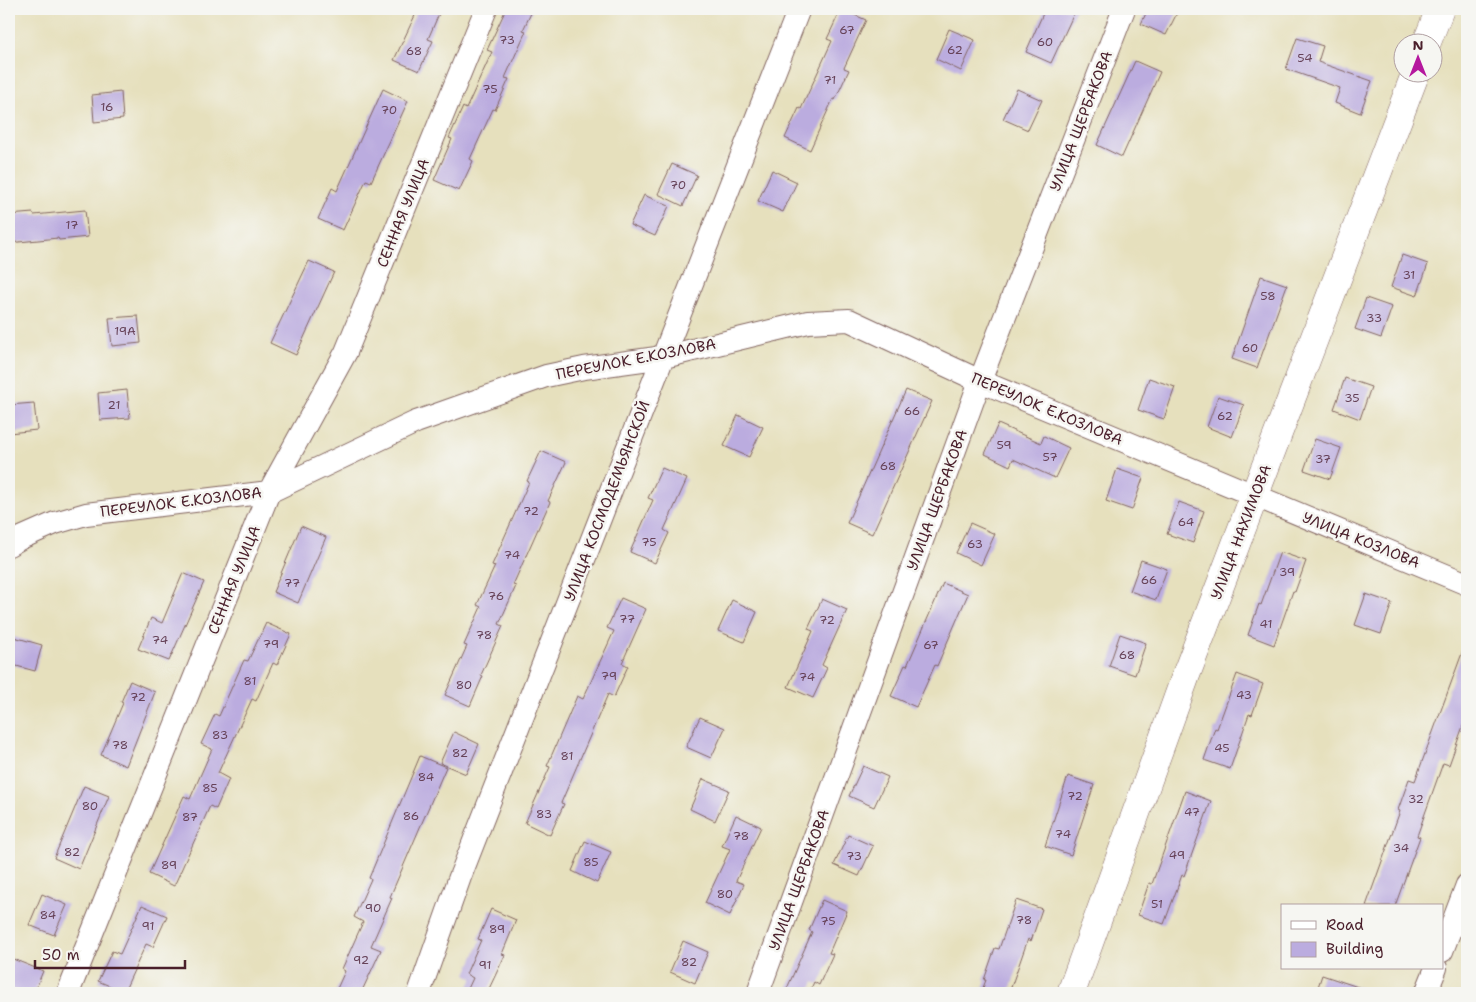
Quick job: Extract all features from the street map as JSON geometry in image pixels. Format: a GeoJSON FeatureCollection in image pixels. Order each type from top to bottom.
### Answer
{"type":"FeatureCollection","features":[{"type":"Feature","properties":{"kind":"main road"},"geometry":{"type":"LineString","coordinates":[[1431,32],[1440,9]]}},
{"type":"Feature","properties":{"kind":"main road","name":"УЛИЦА НАХИМОВА"},"geometry":{"type":"LineString","coordinates":[[1071,993],[1186,675],[1412,82]]}},
{"type":"Feature","properties":{"kind":"street","name":"СЕННАЯ УЛИЦА"},"geometry":{"type":"LineString","coordinates":[[68,993],[270,492],[346,352],[486,9]]}},
{"type":"Feature","properties":{"kind":"street","name":"УЛИЦА КОСМОДЕМЬЯНСКОЙ"},"geometry":{"type":"LineString","coordinates":[[419,993],[460,877],[799,9]]}},
{"type":"Feature","properties":{"kind":"street","name":"УЛИЦА ЩЕРБАКОВА"},"geometry":{"type":"LineString","coordinates":[[758,993],[980,381],[1124,9]]}},
{"type":"Feature","properties":{"kind":"street","name":"ПЕРЕУЛОК Е.КОЗЛОВА"},"geometry":{"type":"LineString","coordinates":[[9,546],[21,538],[55,523],[86,514],[270,492],[416,422],[546,376],[584,368],[664,357],[808,322],[849,320],[980,381],[1255,496]]}},
{"type":"Feature","properties":{"kind":"street","name":"УЛИЦА КОЗЛОВА"},"geometry":{"type":"LineString","coordinates":[[1255,496],[1467,584]]}},
{"type":"Feature","properties":{"kind":"street"},"geometry":{"type":"LineString","coordinates":[[1444,946],[1467,885]]}},
{"type":"Feature","properties":{"kind":"street"},"geometry":{"type":"LineString","coordinates":[[1426,993],[1435,970]]}},
{"type":"Feature","properties":{"kind":"building"},"geometry":{"type":"Polygon","coordinates":[[[418,9],[441,9],[428,39],[433,41],[419,71],[394,60],[418,9]]]}},
{"type":"Feature","properties":{"kind":"building"},"geometry":{"type":"Polygon","coordinates":[[[506,9],[533,9],[523,30],[526,31],[505,78],[509,79],[470,159],[473,161],[459,191],[434,180],[452,139],[449,138],[463,107],[466,109],[492,52],[487,50],[506,9]]]}},
{"type":"Feature","properties":{"kind":"building"},"geometry":{"type":"Polygon","coordinates":[[[841,9],[866,20],[844,68],[849,70],[835,100],[833,99],[810,150],[785,138],[799,108],[801,109],[832,41],[827,39],[841,9]]]}},
{"type":"Feature","properties":{"kind":"building"},"geometry":{"type":"Polygon","coordinates":[[[1045,9],[1076,9],[1051,63],[1026,52],[1045,9]]]}},
{"type":"Feature","properties":{"kind":"building"},"geometry":{"type":"Polygon","coordinates":[[[1148,9],[1179,9],[1166,35],[1141,24],[1148,9]]]}},
{"type":"Feature","properties":{"kind":"building"},"geometry":{"type":"Polygon","coordinates":[[[949,29],[975,40],[961,71],[936,59],[949,29]]]}},
{"type":"Feature","properties":{"kind":"building"},"geometry":{"type":"Polygon","coordinates":[[[1297,38],[1323,46],[1318,62],[1372,81],[1360,113],[1335,103],[1340,88],[1286,69],[1297,38]]]}},
{"type":"Feature","properties":{"kind":"building"},"geometry":{"type":"Polygon","coordinates":[[[1135,61],[1160,72],[1122,157],[1097,145],[1135,61]]]}},
{"type":"Feature","properties":{"kind":"building"},"geometry":{"type":"Polygon","coordinates":[[[383,89],[408,101],[371,182],[366,180],[343,230],[318,219],[332,188],[337,191],[383,89]]]}},
{"type":"Feature","properties":{"kind":"building"},"geometry":{"type":"Polygon","coordinates":[[[1017,89],[1042,100],[1028,130],[1003,119],[1017,89]]]}},
{"type":"Feature","properties":{"kind":"building"},"geometry":{"type":"Polygon","coordinates":[[[121,92],[123,119],[94,122],[92,95],[121,92]]]}},
{"type":"Feature","properties":{"kind":"building"},"geometry":{"type":"Polygon","coordinates":[[[672,164],[697,175],[683,206],[658,194],[672,164]]]}},
{"type":"Feature","properties":{"kind":"building"},"geometry":{"type":"Polygon","coordinates":[[[772,170],[797,182],[783,212],[758,201],[772,170]]]}},
{"type":"Feature","properties":{"kind":"building"},"geometry":{"type":"Polygon","coordinates":[[[644,195],[669,206],[655,236],[630,225],[644,195]]]}},
{"type":"Feature","properties":{"kind":"building"},"geometry":{"type":"Polygon","coordinates":[[[85,210],[88,237],[9,243],[9,215],[33,213],[34,215],[85,210]]]}},
{"type":"Feature","properties":{"kind":"building"},"geometry":{"type":"Polygon","coordinates":[[[1402,255],[1428,264],[1417,296],[1391,287],[1402,255]]]}},
{"type":"Feature","properties":{"kind":"building"},"geometry":{"type":"Polygon","coordinates":[[[309,261],[334,272],[296,355],[270,343],[309,261]]]}},
{"type":"Feature","properties":{"kind":"building"},"geometry":{"type":"Polygon","coordinates":[[[1261,276],[1287,285],[1257,368],[1232,359],[1261,276]]]}},
{"type":"Feature","properties":{"kind":"building"},"geometry":{"type":"Polygon","coordinates":[[[1366,298],[1392,307],[1381,338],[1355,329],[1366,298]]]}},
{"type":"Feature","properties":{"kind":"building"},"geometry":{"type":"Polygon","coordinates":[[[138,316],[141,343],[112,346],[109,318],[138,316]]]}},
{"type":"Feature","properties":{"kind":"building"},"geometry":{"type":"Polygon","coordinates":[[[1149,378],[1175,387],[1164,419],[1138,410],[1149,378]]]}},
{"type":"Feature","properties":{"kind":"building"},"geometry":{"type":"Polygon","coordinates":[[[1345,378],[1371,387],[1360,419],[1334,409],[1345,378]]]}},
{"type":"Feature","properties":{"kind":"building"},"geometry":{"type":"Polygon","coordinates":[[[127,390],[130,418],[100,420],[98,393],[127,390]]]}},
{"type":"Feature","properties":{"kind":"building"},"geometry":{"type":"Polygon","coordinates":[[[906,390],[932,401],[872,534],[847,523],[906,390]]]}},
{"type":"Feature","properties":{"kind":"building"},"geometry":{"type":"Polygon","coordinates":[[[1218,396],[1244,405],[1232,437],[1207,427],[1218,396]]]}},
{"type":"Feature","properties":{"kind":"building"},"geometry":{"type":"Polygon","coordinates":[[[34,403],[37,430],[9,433],[9,405],[34,403]]]}},
{"type":"Feature","properties":{"kind":"building"},"geometry":{"type":"Polygon","coordinates":[[[738,415],[763,427],[749,457],[724,446],[738,415]]]}},
{"type":"Feature","properties":{"kind":"building"},"geometry":{"type":"Polygon","coordinates":[[[998,424],[1041,443],[1044,436],[1069,448],[1055,478],[1013,459],[1010,466],[985,454],[998,424]]]}},
{"type":"Feature","properties":{"kind":"building"},"geometry":{"type":"Polygon","coordinates":[[[1315,439],[1341,448],[1330,479],[1304,470],[1315,439]]]}},
{"type":"Feature","properties":{"kind":"building"},"geometry":{"type":"Polygon","coordinates":[[[541,451],[566,462],[513,585],[516,586],[499,624],[503,626],[481,675],[483,676],[470,706],[445,695],[467,646],[464,645],[481,607],[477,605],[495,566],[492,565],[541,451]]]}},
{"type":"Feature","properties":{"kind":"building"},"geometry":{"type":"Polygon","coordinates":[[[662,468],[687,479],[664,530],[669,533],[655,563],[630,552],[653,500],[648,498],[662,468]]]}},
{"type":"Feature","properties":{"kind":"building"},"geometry":{"type":"Polygon","coordinates":[[[1117,469],[1143,478],[1132,510],[1106,501],[1117,469]]]}},
{"type":"Feature","properties":{"kind":"building"},"geometry":{"type":"Polygon","coordinates":[[[1179,502],[1204,511],[1193,543],[1167,534],[1179,502]]]}},
{"type":"Feature","properties":{"kind":"building"},"geometry":{"type":"Polygon","coordinates":[[[970,523],[995,534],[981,565],[956,553],[970,523]]]}},
{"type":"Feature","properties":{"kind":"building"},"geometry":{"type":"Polygon","coordinates":[[[301,526],[326,537],[298,603],[273,592],[301,526]]]}},
{"type":"Feature","properties":{"kind":"building"},"geometry":{"type":"Polygon","coordinates":[[[1280,552],[1306,561],[1274,645],[1248,635],[1280,552]]]}},
{"type":"Feature","properties":{"kind":"building"},"geometry":{"type":"Polygon","coordinates":[[[1141,560],[1167,569],[1156,600],[1130,591],[1141,560]]]}},
{"type":"Feature","properties":{"kind":"building"},"geometry":{"type":"Polygon","coordinates":[[[183,573],[204,582],[169,661],[138,649],[151,618],[162,623],[183,573]]]}},
{"type":"Feature","properties":{"kind":"building"},"geometry":{"type":"Polygon","coordinates":[[[943,583],[968,594],[937,666],[935,665],[916,707],[891,696],[905,665],[907,666],[943,583]]]}},
{"type":"Feature","properties":{"kind":"building"},"geometry":{"type":"Polygon","coordinates":[[[1366,594],[1392,603],[1381,634],[1355,625],[1366,594]]]}},
{"type":"Feature","properties":{"kind":"building"},"geometry":{"type":"Polygon","coordinates":[[[621,598],[646,609],[622,663],[628,666],[614,697],[608,694],[561,803],[564,804],[550,835],[525,823],[550,767],[547,766],[577,696],[583,699],[614,631],[607,628],[621,598]]]}},
{"type":"Feature","properties":{"kind":"building"},"geometry":{"type":"Polygon","coordinates":[[[822,599],[847,610],[822,665],[827,668],[813,698],[788,687],[813,631],[808,629],[822,599]]]}},
{"type":"Feature","properties":{"kind":"building"},"geometry":{"type":"Polygon","coordinates":[[[732,600],[757,612],[744,642],[718,631],[732,600]]]}},
{"type":"Feature","properties":{"kind":"building"},"geometry":{"type":"Polygon","coordinates":[[[266,623],[291,634],[277,665],[273,663],[256,701],[252,699],[218,773],[229,779],[216,809],[210,806],[174,886],[149,874],[184,796],[190,799],[212,749],[201,744],[215,714],[219,716],[244,660],[248,661],[266,623]]]}},
{"type":"Feature","properties":{"kind":"building"},"geometry":{"type":"Polygon","coordinates":[[[1120,634],[1146,643],[1135,675],[1109,666],[1120,634]]]}},
{"type":"Feature","properties":{"kind":"building"},"geometry":{"type":"Polygon","coordinates":[[[14,637],[42,645],[35,671],[9,664],[14,637]]]}},
{"type":"Feature","properties":{"kind":"building"},"geometry":{"type":"Polygon","coordinates":[[[1465,645],[1467,646],[1467,715],[1449,765],[1443,763],[1417,836],[1420,837],[1396,904],[1367,904],[1400,811],[1398,810],[1409,779],[1415,781],[1465,645]]]}},
{"type":"Feature","properties":{"kind":"building"},"geometry":{"type":"Polygon","coordinates":[[[1237,674],[1263,684],[1252,715],[1249,714],[1230,769],[1204,760],[1237,674]]]}},
{"type":"Feature","properties":{"kind":"building"},"geometry":{"type":"Polygon","coordinates":[[[130,681],[155,692],[126,766],[101,755],[123,703],[121,702],[130,681]]]}},
{"type":"Feature","properties":{"kind":"building"},"geometry":{"type":"Polygon","coordinates":[[[700,717],[725,728],[711,758],[686,747],[700,717]]]}},
{"type":"Feature","properties":{"kind":"building"},"geometry":{"type":"Polygon","coordinates":[[[454,732],[479,744],[466,774],[440,763],[454,732]]]}},
{"type":"Feature","properties":{"kind":"building"},"geometry":{"type":"Polygon","coordinates":[[[420,756],[446,767],[371,946],[381,950],[361,993],[335,993],[345,971],[342,969],[363,922],[354,917],[420,756]]]}},
{"type":"Feature","properties":{"kind":"building"},"geometry":{"type":"Polygon","coordinates":[[[863,766],[888,777],[874,807],[849,796],[863,766]]]}},
{"type":"Feature","properties":{"kind":"building"},"geometry":{"type":"Polygon","coordinates":[[[1068,776],[1094,785],[1071,855],[1045,846],[1068,776]]]}},
{"type":"Feature","properties":{"kind":"building"},"geometry":{"type":"Polygon","coordinates":[[[703,779],[729,790],[715,821],[690,809],[703,779]]]}},
{"type":"Feature","properties":{"kind":"building"},"geometry":{"type":"Polygon","coordinates":[[[84,786],[109,796],[79,869],[54,858],[84,786]]]}},
{"type":"Feature","properties":{"kind":"building"},"geometry":{"type":"Polygon","coordinates":[[[1185,791],[1211,801],[1184,876],[1182,875],[1164,924],[1138,915],[1149,883],[1152,884],[1185,791]]]}},
{"type":"Feature","properties":{"kind":"building"},"geometry":{"type":"Polygon","coordinates":[[[736,815],[761,827],[736,881],[744,884],[730,915],[705,903],[730,849],[722,846],[736,815]]]}},
{"type":"Feature","properties":{"kind":"building"},"geometry":{"type":"Polygon","coordinates":[[[848,835],[873,846],[859,876],[834,865],[848,835]]]}},
{"type":"Feature","properties":{"kind":"building"},"geometry":{"type":"Polygon","coordinates":[[[585,841],[611,852],[597,883],[572,871],[585,841]]]}},
{"type":"Feature","properties":{"kind":"building"},"geometry":{"type":"Polygon","coordinates":[[[42,894],[67,905],[54,935],[29,925],[42,894]]]}},
{"type":"Feature","properties":{"kind":"building"},"geometry":{"type":"Polygon","coordinates":[[[822,900],[847,911],[829,953],[833,954],[819,985],[814,982],[809,993],[785,993],[812,932],[809,930],[822,900]]]}},
{"type":"Feature","properties":{"kind":"building"},"geometry":{"type":"Polygon","coordinates":[[[1016,900],[1042,909],[1031,941],[1028,939],[1009,993],[981,993],[995,948],[999,949],[1016,900]]]}},
{"type":"Feature","properties":{"kind":"building"},"geometry":{"type":"Polygon","coordinates":[[[142,905],[167,916],[153,947],[146,944],[124,992],[98,981],[112,951],[120,954],[142,905]]]}},
{"type":"Feature","properties":{"kind":"building"},"geometry":{"type":"Polygon","coordinates":[[[491,909],[516,920],[502,954],[505,955],[487,993],[466,993],[473,978],[466,974],[481,940],[478,939],[491,909]]]}},
{"type":"Feature","properties":{"kind":"building"},"geometry":{"type":"Polygon","coordinates":[[[683,941],[708,952],[695,983],[670,972],[683,941]]]}},
{"type":"Feature","properties":{"kind":"building"},"geometry":{"type":"Polygon","coordinates":[[[13,959],[43,971],[34,993],[22,993],[9,988],[9,970],[13,959]]]}},
{"type":"Feature","properties":{"kind":"building"},"geometry":{"type":"Polygon","coordinates":[[[1322,975],[1367,990],[1366,993],[1316,993],[1322,975]]]}}]}
